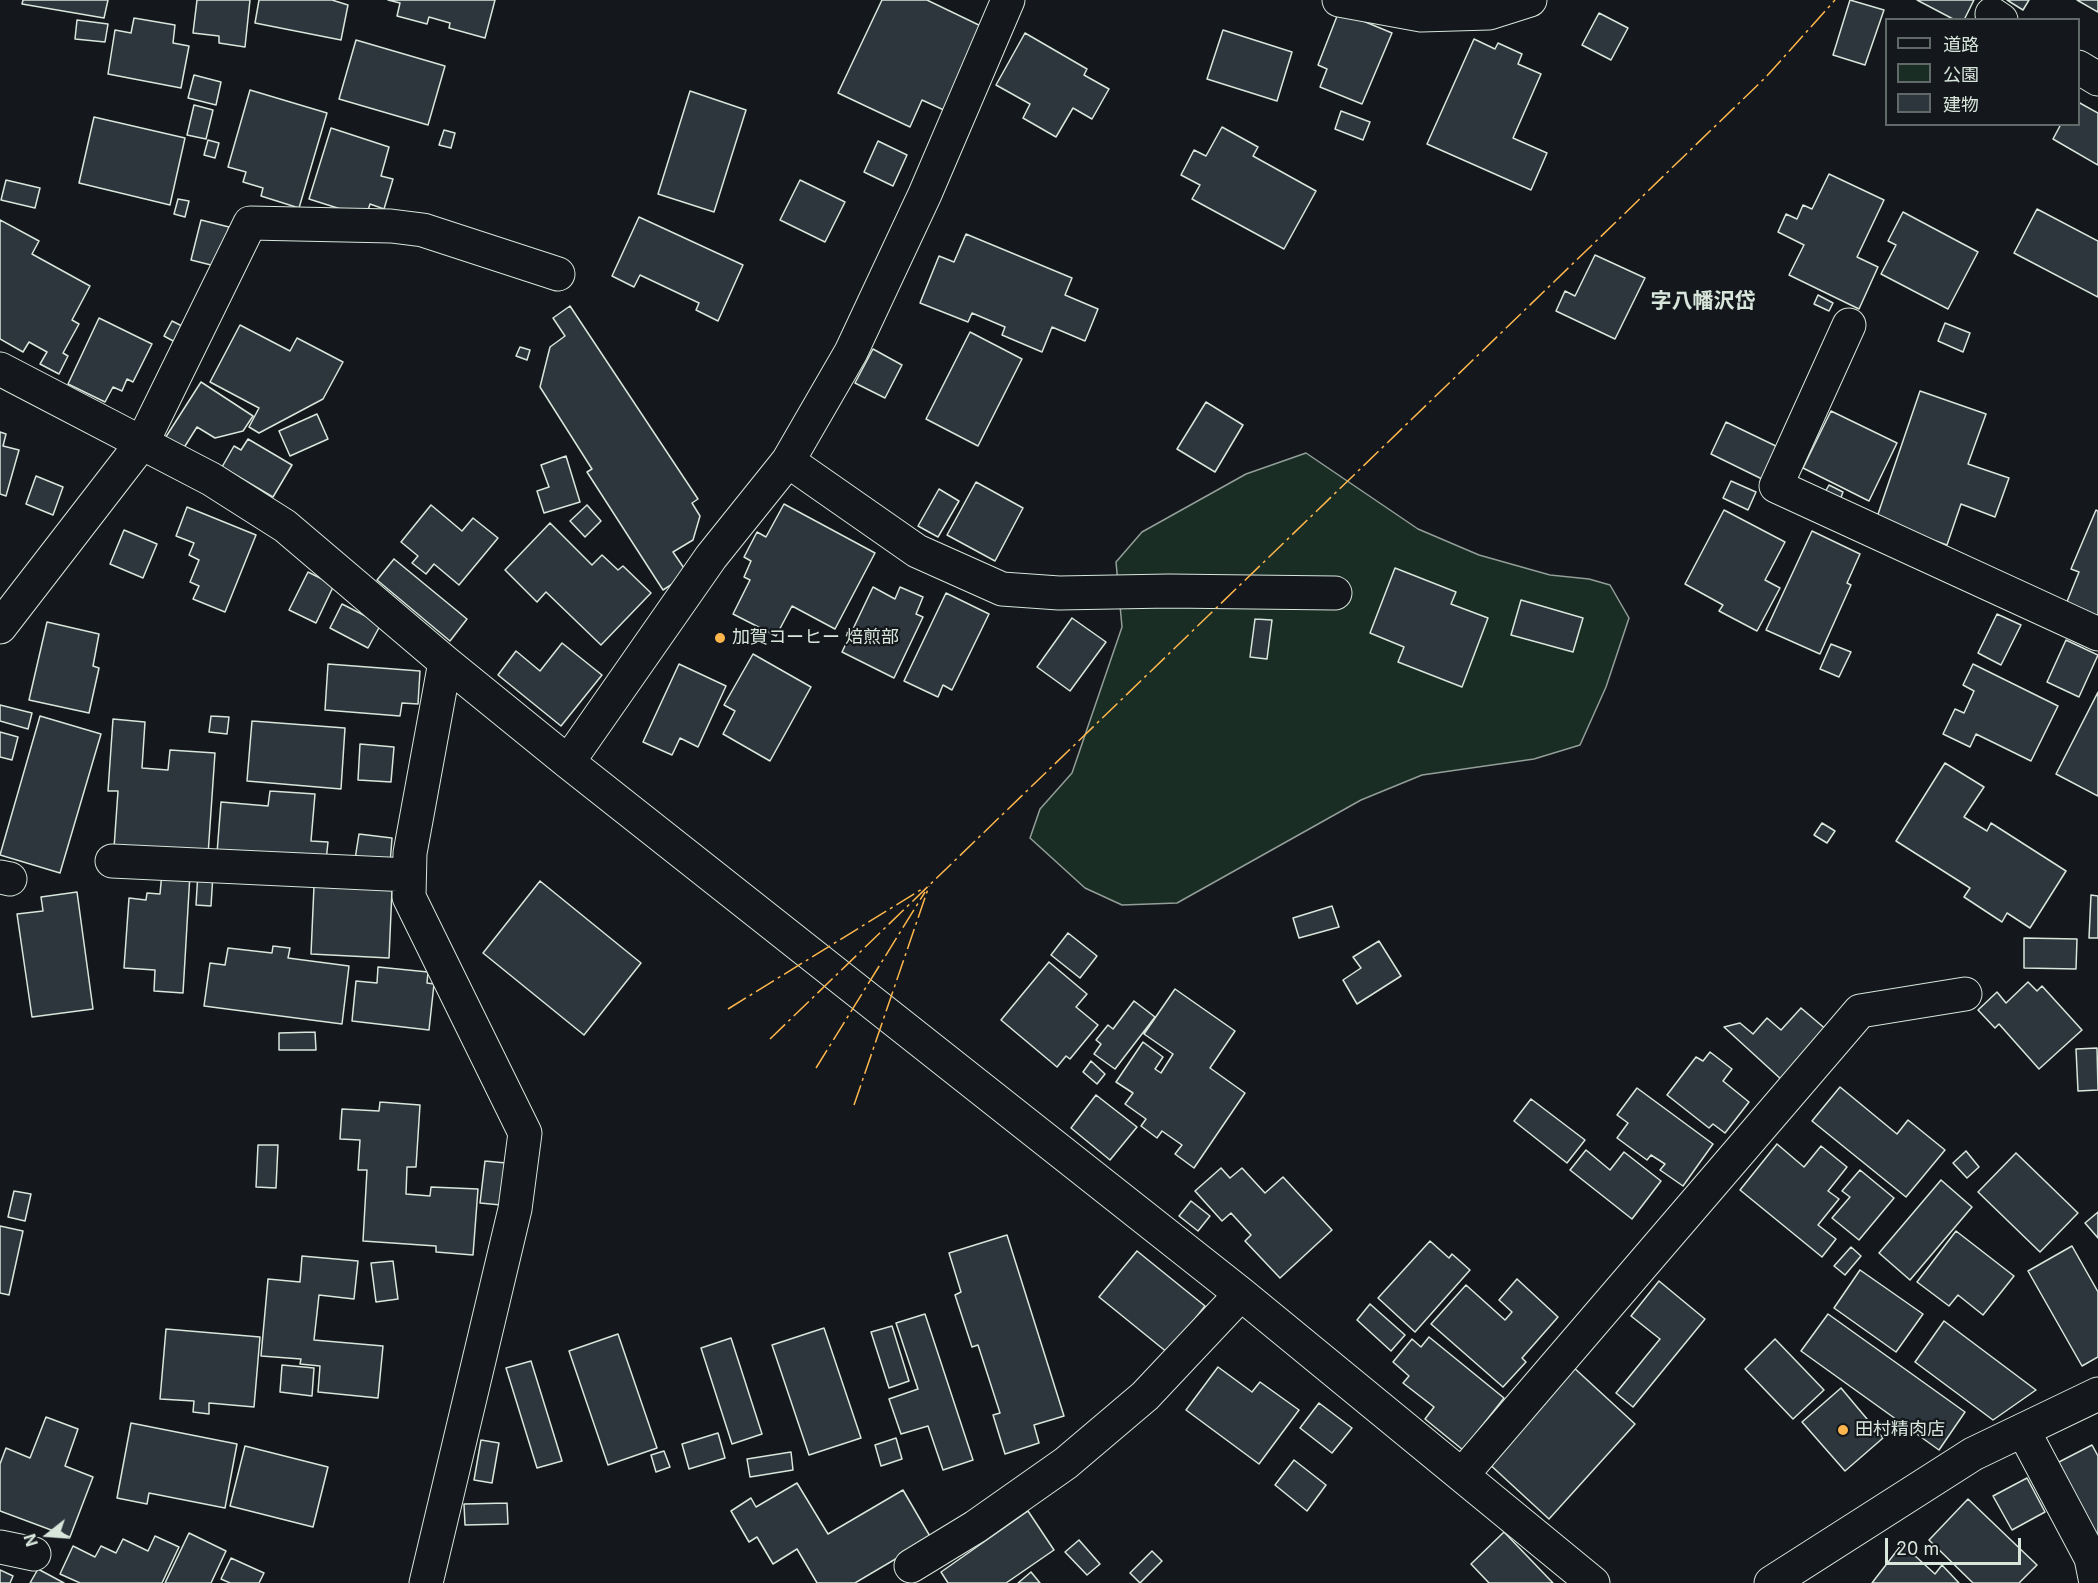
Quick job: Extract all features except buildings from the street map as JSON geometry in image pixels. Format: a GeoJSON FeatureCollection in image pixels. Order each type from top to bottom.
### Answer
{"type":"FeatureCollection","features":[{"type":"Feature","properties":{"kind":"street"},"geometry":{"type":"LineString","coordinates":[[568,762],[711,557],[788,461],[851,352],[925,194],[1008,0]]}},
{"type":"Feature","properties":{"kind":"street"},"geometry":{"type":"LineString","coordinates":[[1339,0],[1421,15],[1489,13],[1530,0]]}},
{"type":"Feature","properties":{"kind":"street"},"geometry":{"type":"LineString","coordinates":[[2080,68],[2098,79]]}},
{"type":"Feature","properties":{"kind":"street"},"geometry":{"type":"LineString","coordinates":[[0,627],[142,443],[250,223],[392,226],[423,230],[558,274]]}},
{"type":"Feature","properties":{"kind":"street"},"geometry":{"type":"LineString","coordinates":[[1849,325],[1776,486],[2098,634]]}},
{"type":"Feature","properties":{"kind":"street"},"geometry":{"type":"LineString","coordinates":[[0,369],[211,479],[285,526],[445,662],[568,762],[1241,1294],[1593,1583]]}},
{"type":"Feature","properties":{"kind":"street"},"geometry":{"type":"LineString","coordinates":[[788,461],[917,551],[1002,589],[1059,593],[1168,591],[1335,593]]}},
{"type":"Feature","properties":{"kind":"street"},"geometry":{"type":"LineString","coordinates":[[426,1583],[515,1209],[525,1133],[409,897],[410,853],[445,662]]}},
{"type":"Feature","properties":{"kind":"street"},"geometry":{"type":"LineString","coordinates":[[112,861],[409,875]]}},
{"type":"Feature","properties":{"kind":"street"},"geometry":{"type":"LineString","coordinates":[[1462,1475],[1860,1011],[1965,994]]}},
{"type":"Feature","properties":{"kind":"street"},"geometry":{"type":"LineString","coordinates":[[911,1566],[975,1527],[1066,1463],[1145,1396],[1241,1294]]}},
{"type":"Feature","properties":{"kind":"street"},"geometry":{"type":"LineString","coordinates":[[1771,1583],[1973,1454],[2098,1394]]}},
{"type":"Feature","properties":{"kind":"street"},"geometry":{"type":"LineString","coordinates":[[2023,1430],[2091,1558],[2096,1583]]}},
{"type":"Feature","properties":{"kind":"street"},"geometry":{"type":"LineString","coordinates":[[0,1546],[34,1554]]}},
{"type":"Feature","properties":{"kind":"green space"},"geometry":{"type":"Polygon","coordinates":[[[1306,453],[1418,529],[1479,555],[1550,575],[1589,579],[1610,585],[1629,618],[1606,687],[1580,745],[1534,759],[1422,775],[1361,800],[1177,903],[1122,905],[1085,888],[1030,838],[1040,809],[1072,773],[1122,627],[1116,562],[1142,532],[1246,474],[1306,453]]]}},
{"type":"Feature","properties":{"kind":"power"},"geometry":{"type":"LineString","coordinates":[[770,1039],[1766,77],[1835,0]]}},
{"type":"Feature","properties":{"kind":"power"},"geometry":{"type":"LineString","coordinates":[[854,1105],[929,886]]}},
{"type":"Feature","properties":{"kind":"power"},"geometry":{"type":"LineString","coordinates":[[728,1009],[922,889]]}},
{"type":"Feature","properties":{"kind":"power"},"geometry":{"type":"LineString","coordinates":[[816,1068],[925,892]]}},
{"type":"Feature","properties":{"kind":"place","name":"加賀コーヒー 焙煎部"},"geometry":{"type":"Point","coordinates":[720,638]}},
{"type":"Feature","properties":{"kind":"place","name":"田村精肉店"},"geometry":{"type":"Point","coordinates":[1843,1430]}},
{"type":"Feature","properties":{"kind":"district","name":"字八幡沢岱"},"geometry":{"type":"Point","coordinates":[1703,302]}}]}
